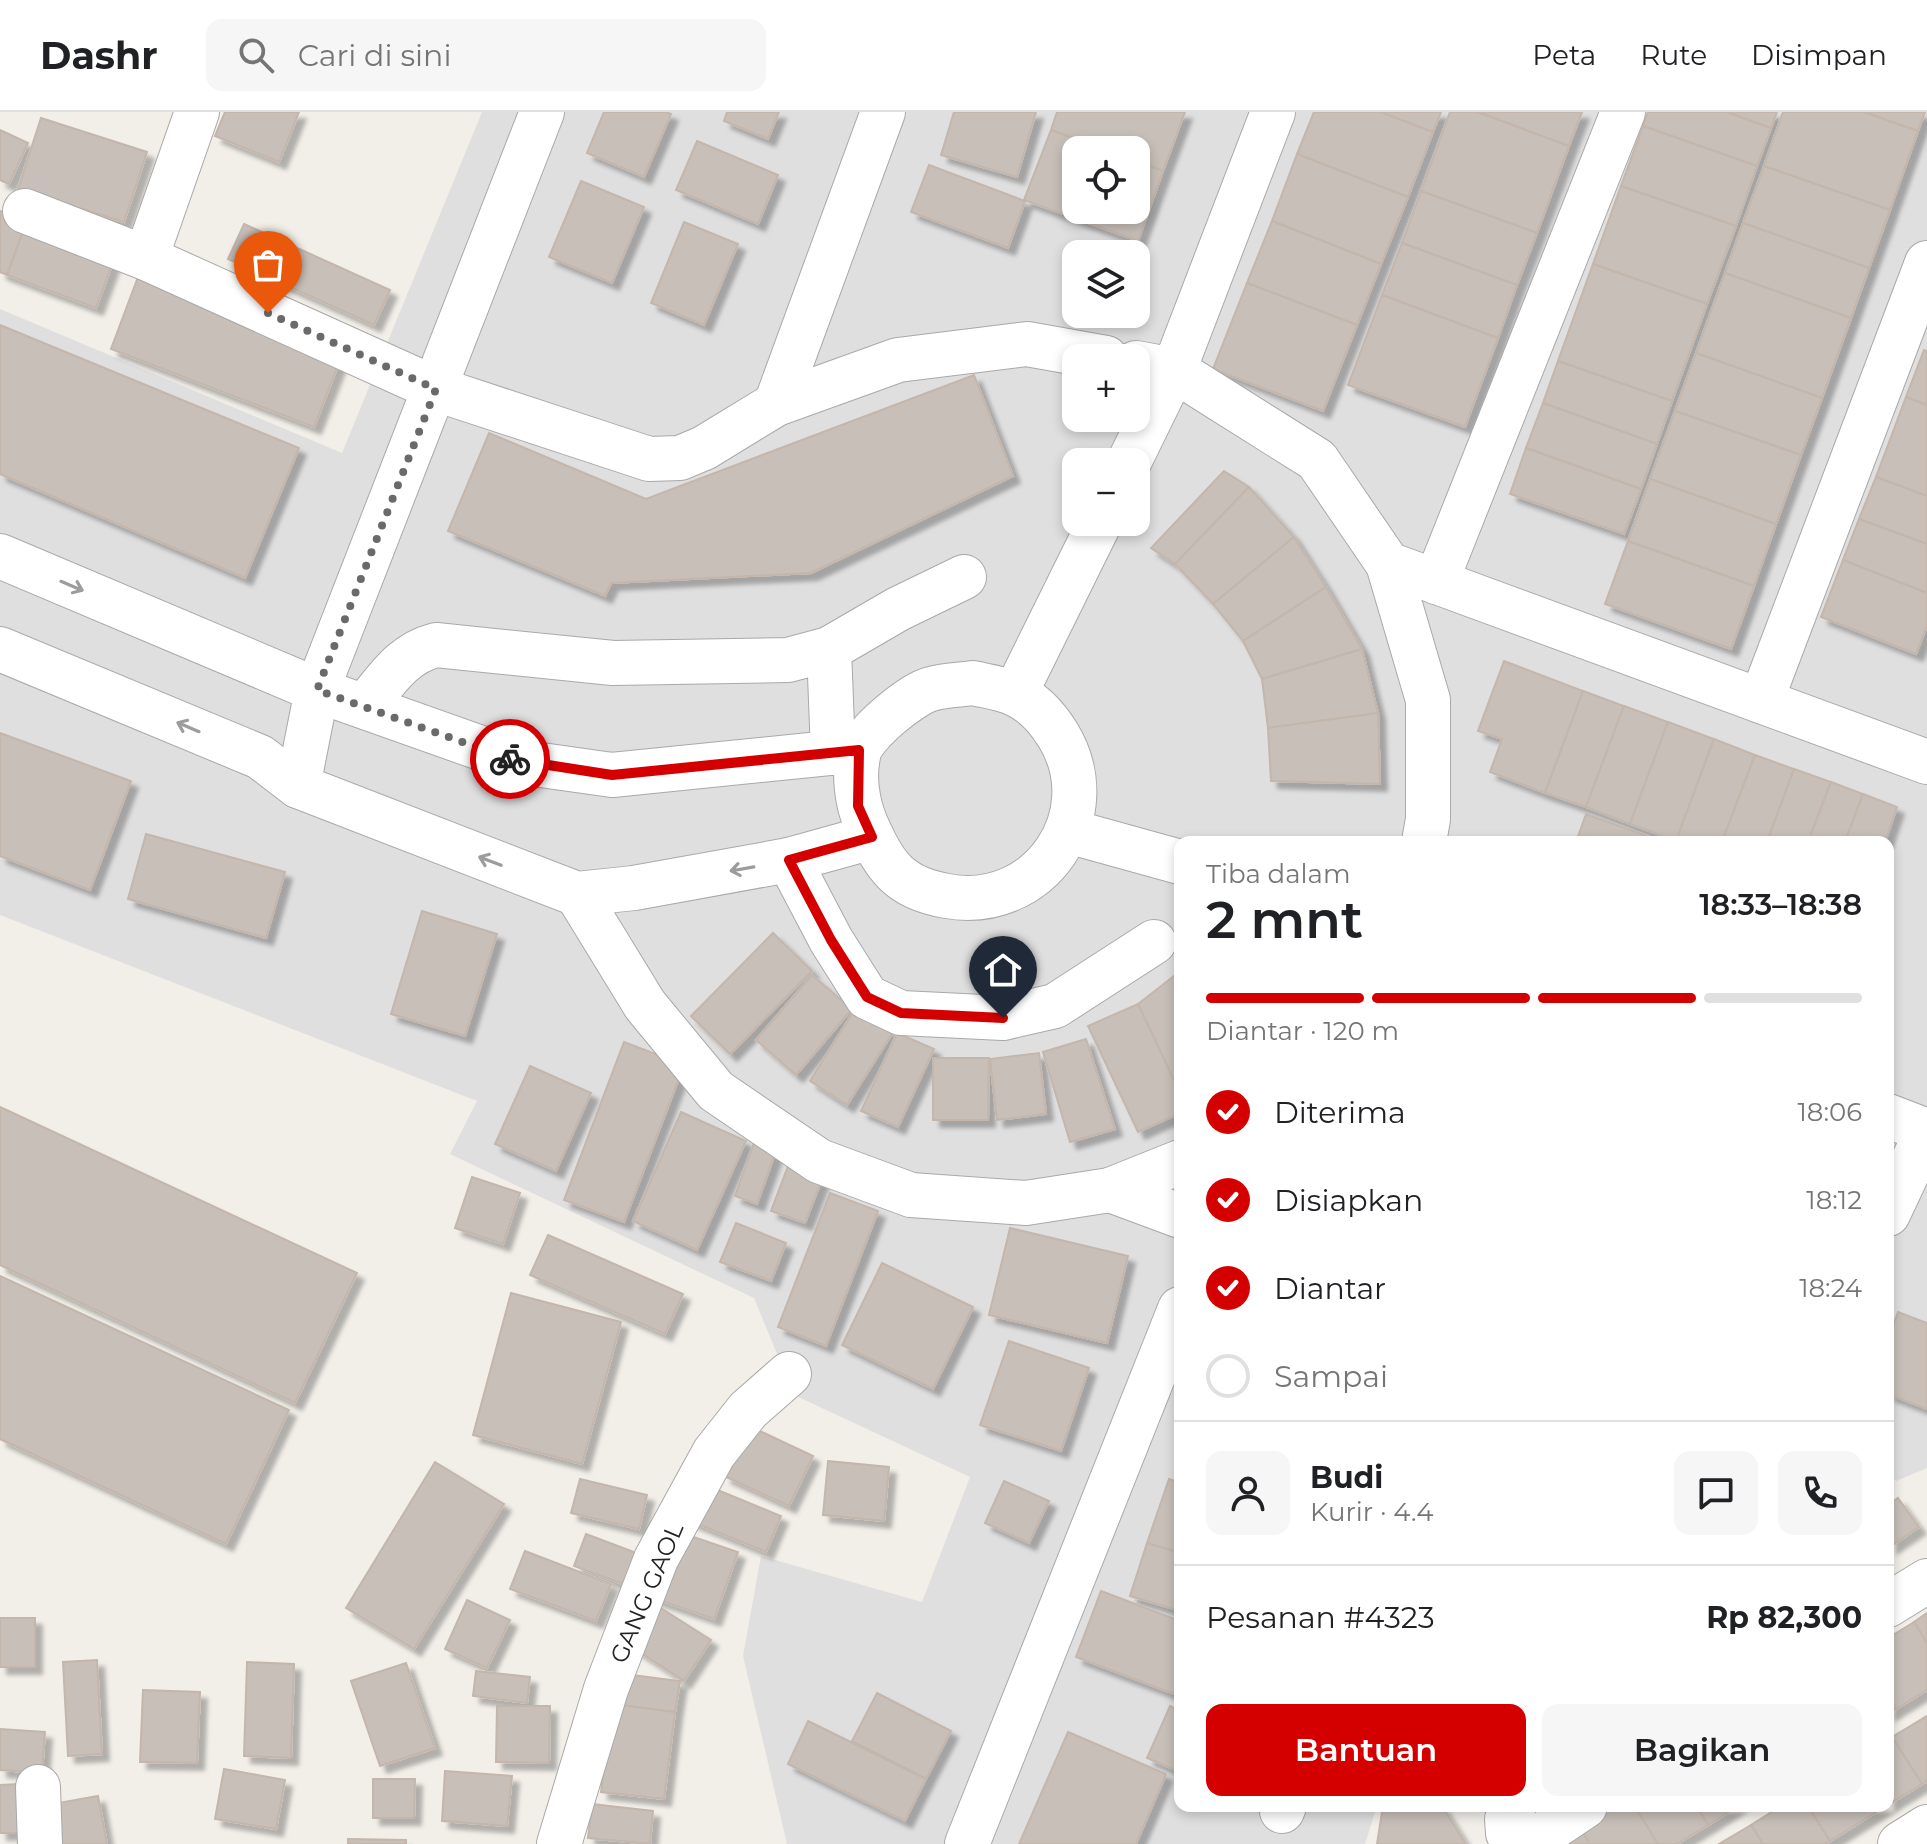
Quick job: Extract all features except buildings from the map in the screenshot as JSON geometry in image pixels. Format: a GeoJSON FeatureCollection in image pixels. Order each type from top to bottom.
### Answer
{"type":"FeatureCollection","features":[{"type":"Feature","properties":{"kind":"street"},"geometry":{"type":"LineString","coordinates":[[146,258],[197,112]]}},
{"type":"Feature","properties":{"kind":"street"},"geometry":{"type":"LineString","coordinates":[[298,786],[317,690],[542,112]]}},
{"type":"Feature","properties":{"kind":"street"},"geometry":{"type":"LineString","coordinates":[[776,404],[883,112]]}},
{"type":"Feature","properties":{"kind":"street"},"geometry":{"type":"LineString","coordinates":[[1133,448],[1155,367],[1273,112]]}},
{"type":"Feature","properties":{"kind":"street"},"geometry":{"type":"LineString","coordinates":[[1436,582],[1623,112]]}},
{"type":"Feature","properties":{"kind":"street"},"geometry":{"type":"LineString","coordinates":[[25,211],[146,258],[436,389],[649,459],[680,458],[704,448],[776,404],[898,360],[1027,344],[1062,350]]}},
{"type":"Feature","properties":{"kind":"street"},"geometry":{"type":"LineString","coordinates":[[1761,701],[1927,263]]}},
{"type":"Feature","properties":{"kind":"street"},"geometry":{"type":"LineString","coordinates":[[1155,367],[1317,460],[1388,564],[1428,700],[1428,819],[1425,836]]}},
{"type":"Feature","properties":{"kind":"street"},"geometry":{"type":"LineString","coordinates":[[1015,694],[1093,536]]}},
{"type":"Feature","properties":{"kind":"street"},"geometry":{"type":"LineString","coordinates":[[0,556],[317,690],[520,762],[612,775],[846,751],[891,713],[929,689],[973,683],[1015,694],[1048,718],[1069,753],[1076,792],[1068,831],[1045,867],[1010,892],[968,900],[925,892],[889,869],[858,806],[846,751],[829,649]]}},
{"type":"Feature","properties":{"kind":"street"},"geometry":{"type":"LineString","coordinates":[[1388,564],[1927,762]]}},
{"type":"Feature","properties":{"kind":"street"},"geometry":{"type":"LineString","coordinates":[[365,706],[406,657],[436,645],[613,663],[788,660],[829,649],[898,609],[964,577]]}},
{"type":"Feature","properties":{"kind":"street"},"geometry":{"type":"LineString","coordinates":[[0,649],[260,757],[298,786],[577,894],[634,888],[789,860],[872,837]]}},
{"type":"Feature","properties":{"kind":"street"},"geometry":{"type":"LineString","coordinates":[[1068,831],[1174,860]]}},
{"type":"Feature","properties":{"kind":"street"},"geometry":{"type":"LineString","coordinates":[[789,860],[831,940],[867,997],[901,1013],[1003,1018],[1055,1006],[1154,942]]}},
{"type":"Feature","properties":{"kind":"street"},"geometry":{"type":"LineString","coordinates":[[577,894],[645,1005],[716,1091],[819,1161],[911,1195],[1026,1203],[1110,1190],[1174,1164]]}},
{"type":"Feature","properties":{"kind":"street"},"geometry":{"type":"LineString","coordinates":[[1894,1118],[1927,1131],[1894,1201]]}},
{"type":"Feature","properties":{"kind":"street"},"geometry":{"type":"LineString","coordinates":[[1110,1190],[1174,1214]]}},
{"type":"Feature","properties":{"kind":"street"},"geometry":{"type":"LineString","coordinates":[[967,1844],[1174,1324]]}},
{"type":"Feature","properties":{"kind":"street","name":"GANG GAOL"},"geometry":{"type":"LineString","coordinates":[[559,1844],[606,1689],[656,1559],[714,1453],[748,1410],[789,1374]]}},
{"type":"Feature","properties":{"kind":"street"},"geometry":{"type":"LineString","coordinates":[[1894,1601],[1927,1581]]}},
{"type":"Feature","properties":{"kind":"street"},"geometry":{"type":"LineString","coordinates":[[38,1787],[40,1844]]}},
{"type":"Feature","properties":{"kind":"street"},"geometry":{"type":"LineString","coordinates":[[1511,1812],[1507,1819],[1508,1833],[1516,1841],[1530,1843],[1576,1812]]}},
{"type":"Feature","properties":{"kind":"street"},"geometry":{"type":"LineString","coordinates":[[1900,1844],[1927,1827]]}},
{"type":"Feature","properties":{"kind":"shaded area"},"geometry":{"type":"Polygon","coordinates":[[[482,112],[1927,112],[1927,1468],[1896,1481],[1894,1479],[1894,836],[1174,836],[1174,1812],[1375,1812],[1365,1844],[787,1844],[743,1656],[761,1556],[922,1602],[970,1477],[794,1395],[754,1298],[450,1154],[477,1101],[0,915],[0,309],[342,453],[482,112]]]}},
{"type":"Feature","properties":{"kind":"way so far"},"geometry":{"type":"LineString","coordinates":[[268,313],[436,389],[317,690],[510,759]]}},
{"type":"Feature","properties":{"kind":"route"},"geometry":{"type":"LineString","coordinates":[[510,759],[612,775],[859,750],[858,806],[872,837],[789,860],[831,940],[867,997],[901,1013],[1003,1018]]}}]}
